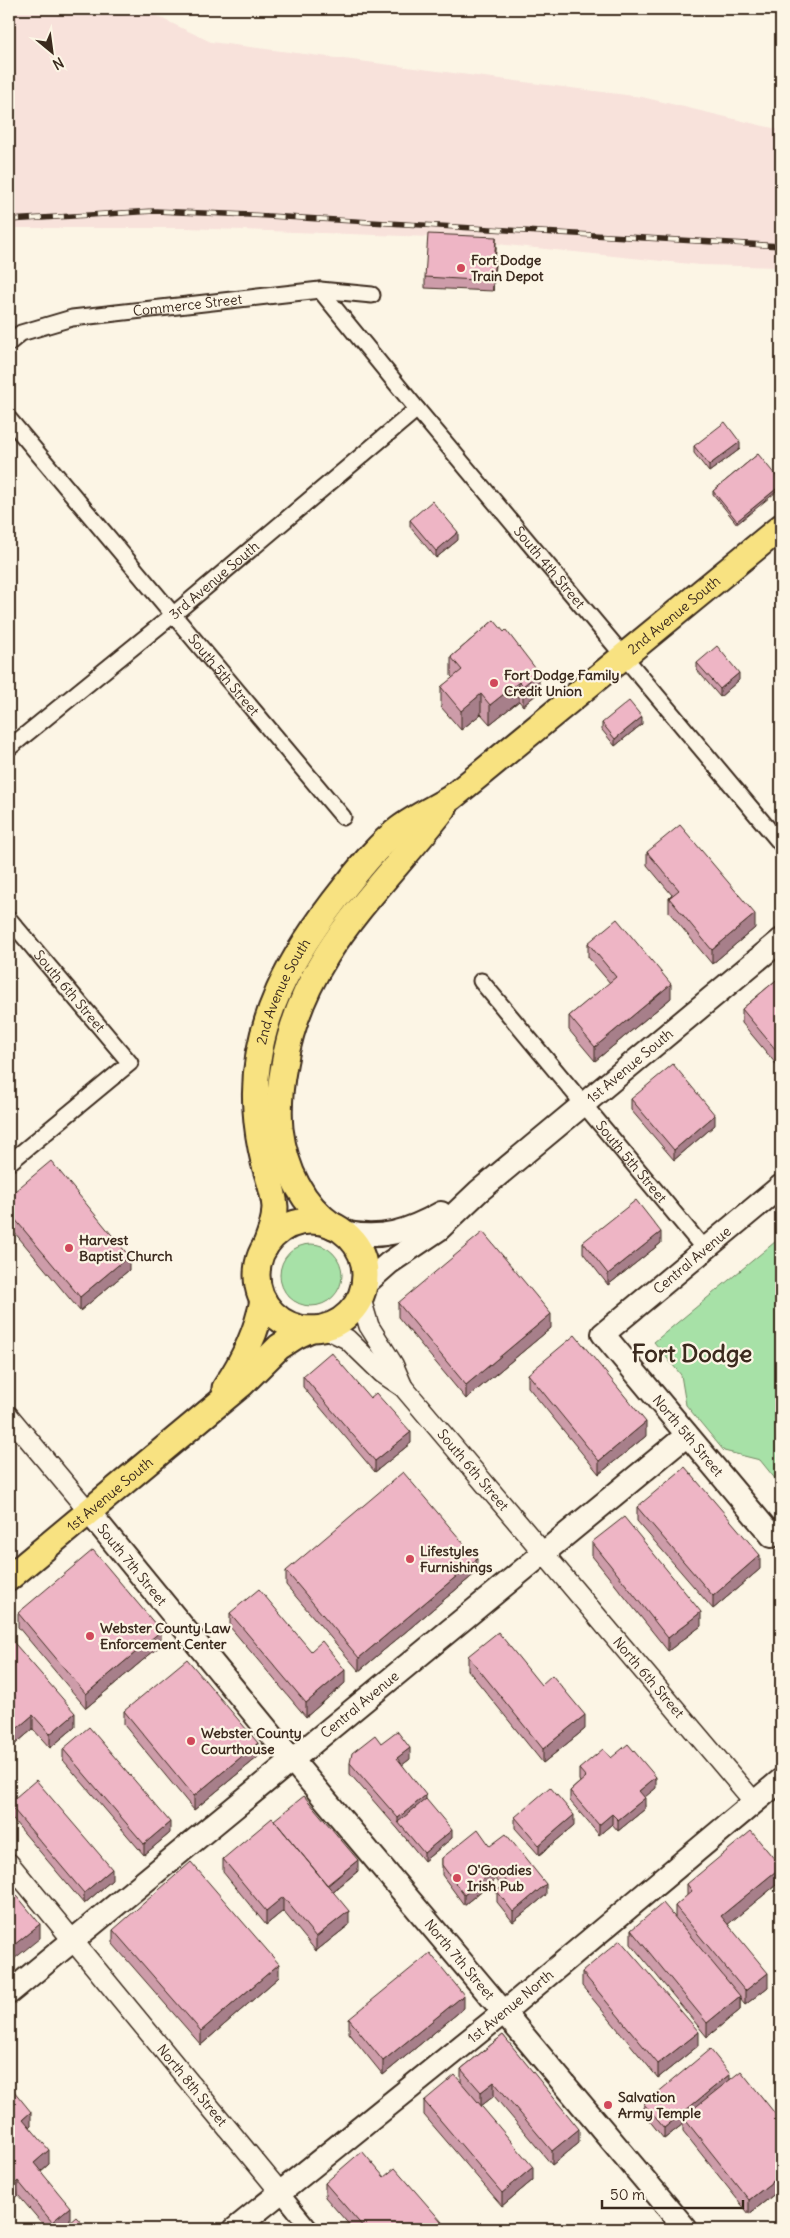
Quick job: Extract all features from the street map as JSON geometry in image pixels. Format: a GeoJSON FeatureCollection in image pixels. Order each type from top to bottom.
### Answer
{"type":"FeatureCollection","features":[{"type":"Feature","properties":{"kind":"main road","name":"2nd Avenue South"},"geometry":{"type":"LineString","coordinates":[[265,1247],[273,1225],[275,1207],[258,1130],[256,1108],[256,1080],[260,1042],[274,1000],[288,968],[311,932],[360,869],[399,829],[451,798],[781,527]]}},
{"type":"Feature","properties":{"kind":"main road","name":"2nd Avenue South"},"geometry":{"type":"LineString","coordinates":[[338,1229],[314,1211],[300,1190],[288,1164],[282,1141],[279,1105],[281,1082],[295,1017],[307,989],[332,945],[348,922],[408,854],[451,798]]}},
{"type":"Feature","properties":{"kind":"main road","name":"1st Avenue South"},"geometry":{"type":"LineString","coordinates":[[9,1578],[242,1384],[279,1347],[296,1336],[318,1329],[347,1315],[362,1291],[389,1263],[438,1230],[479,1191],[781,940]]}},
{"type":"Feature","properties":{"kind":"main road","name":"Central Avenue"},"geometry":{"type":"LineString","coordinates":[[603,1334],[781,1186]]}},
{"type":"Feature","properties":{"kind":"main road","name":"1st Avenue South"},"geometry":{"type":"LineString","coordinates":[[318,1329],[286,1324],[276,1317],[263,1300],[257,1280],[257,1268],[265,1247],[272,1238],[290,1226],[313,1222],[360,1236],[391,1235],[416,1226],[479,1191]]}},
{"type":"Feature","properties":{"kind":"main road"},"geometry":{"type":"LineString","coordinates":[[338,1229],[359,1251],[363,1262],[362,1291]]}},
{"type":"Feature","properties":{"kind":"main road","name":"1st Avenue South"},"geometry":{"type":"LineString","coordinates":[[211,1409],[242,1361],[257,1326],[263,1300]]}},
{"type":"Feature","properties":{"kind":"main road","name":"North 5th Street"},"geometry":{"type":"LineString","coordinates":[[603,1334],[687,1435],[777,1532]]}},
{"type":"Feature","properties":{"kind":"main road","name":"Central Avenue"},"geometry":{"type":"LineString","coordinates":[[9,1994],[687,1435]]}},
{"type":"Feature","properties":{"kind":"main road","name":"South 7th Street"},"geometry":{"type":"LineString","coordinates":[[89,1512],[292,1760]]}},
{"type":"Feature","properties":{"kind":"main road","name":"North 7th Street"},"geometry":{"type":"LineString","coordinates":[[292,1760],[686,2229]]}},
{"type":"Feature","properties":{"kind":"main road","name":"1st Avenue North"},"geometry":{"type":"LineString","coordinates":[[235,2229],[504,2012],[781,1780]]}},
{"type":"Feature","properties":{"kind":"street","name":"Commerce Street"},"geometry":{"type":"LineString","coordinates":[[9,343],[21,333],[72,318],[320,290],[372,295]]}},
{"type":"Feature","properties":{"kind":"street","name":"South 4th Street"},"geometry":{"type":"LineString","coordinates":[[320,290],[417,409],[781,844]]}},
{"type":"Feature","properties":{"kind":"street","name":"3rd Avenue South"},"geometry":{"type":"LineString","coordinates":[[9,748],[174,614],[417,409]]}},
{"type":"Feature","properties":{"kind":"street","name":"South 5th Street"},"geometry":{"type":"LineString","coordinates":[[9,419],[343,817]]}},
{"type":"Feature","properties":{"kind":"street","name":"South 6th Street"},"geometry":{"type":"LineString","coordinates":[[9,920],[130,1064],[9,1163]]}},
{"type":"Feature","properties":{"kind":"street","name":"South 5th Street"},"geometry":{"type":"LineString","coordinates":[[481,981],[585,1103],[705,1250]]}},
{"type":"Feature","properties":{"kind":"street","name":"South 6th Street"},"geometry":{"type":"LineString","coordinates":[[362,1291],[369,1326],[393,1364],[403,1387]]}},
{"type":"Feature","properties":{"kind":"street","name":"South 6th Street"},"geometry":{"type":"LineString","coordinates":[[318,1329],[347,1339],[382,1373],[403,1387],[542,1553]]}},
{"type":"Feature","properties":{"kind":"street","name":"South 7th Street"},"geometry":{"type":"LineString","coordinates":[[9,1416],[89,1512]]}},
{"type":"Feature","properties":{"kind":"street","name":"North 6th Street"},"geometry":{"type":"LineString","coordinates":[[542,1553],[755,1803]]}},
{"type":"Feature","properties":{"kind":"street","name":"North 8th Street"},"geometry":{"type":"LineString","coordinates":[[9,1863],[310,2229]]}},
{"type":"Feature","properties":{"kind":"shaded area"},"geometry":{"type":"Polygon","coordinates":[[[9,9],[142,9],[211,42],[642,97],[781,130],[781,267],[700,265],[430,237],[187,228],[9,228],[9,9]]]}},
{"type":"Feature","properties":{"kind":"green space"},"geometry":{"type":"Polygon","coordinates":[[[781,1237],[781,1486],[760,1460],[724,1451],[686,1405],[681,1375],[654,1342],[781,1237]]]}},
{"type":"Feature","properties":{"kind":"green space"},"geometry":{"type":"Polygon","coordinates":[[[311,1244],[323,1247],[333,1253],[339,1263],[342,1275],[339,1287],[333,1297],[323,1303],[311,1306],[299,1303],[289,1297],[283,1287],[280,1275],[283,1263],[289,1253],[299,1247],[311,1244]]]}},
{"type":"Feature","properties":{"kind":"building","name":"Fort Dodge Train Depot"},"geometry":{"type":"Polygon","coordinates":[[[428,234],[496,237],[493,281],[425,277],[428,234]]]}},
{"type":"Feature","properties":{"kind":"building"},"geometry":{"type":"Polygon","coordinates":[[[725,422],[740,442],[709,465],[694,446],[725,422]]]}},
{"type":"Feature","properties":{"kind":"building"},"geometry":{"type":"Polygon","coordinates":[[[758,454],[781,482],[781,485],[737,521],[713,491],[758,454]]]}},
{"type":"Feature","properties":{"kind":"building"},"geometry":{"type":"Polygon","coordinates":[[[432,501],[458,532],[436,551],[410,520],[432,501]]]}},
{"type":"Feature","properties":{"kind":"building","name":"Fort Dodge Family Credit Union"},"geometry":{"type":"Polygon","coordinates":[[[494,620],[504,632],[506,630],[539,673],[523,686],[519,682],[490,705],[481,694],[461,711],[441,687],[462,670],[451,657],[494,620]]]}},
{"type":"Feature","properties":{"kind":"building"},"geometry":{"type":"Polygon","coordinates":[[[717,646],[739,673],[720,689],[697,663],[717,646]]]}},
{"type":"Feature","properties":{"kind":"building"},"geometry":{"type":"Polygon","coordinates":[[[629,701],[642,717],[615,739],[602,723],[629,701]]]}},
{"type":"Feature","properties":{"kind":"building"},"geometry":{"type":"Polygon","coordinates":[[[680,825],[755,914],[712,950],[669,898],[679,890],[647,852],[680,825]]]}},
{"type":"Feature","properties":{"kind":"building"},"geometry":{"type":"Polygon","coordinates":[[[617,919],[671,984],[595,1047],[569,1016],[616,977],[588,943],[617,919]]]}},
{"type":"Feature","properties":{"kind":"building"},"geometry":{"type":"Polygon","coordinates":[[[781,976],[781,1056],[742,1009],[781,976]]]}},
{"type":"Feature","properties":{"kind":"building"},"geometry":{"type":"Polygon","coordinates":[[[673,1064],[715,1115],[674,1150],[631,1099],[673,1064]]]}},
{"type":"Feature","properties":{"kind":"building","name":"Harvest Baptist Church"},"geometry":{"type":"Polygon","coordinates":[[[51,1161],[129,1256],[80,1297],[9,1212],[9,1196],[51,1161]]]}},
{"type":"Feature","properties":{"kind":"building"},"geometry":{"type":"Polygon","coordinates":[[[636,1200],[661,1232],[608,1274],[583,1242],[636,1200]]]}},
{"type":"Feature","properties":{"kind":"building"},"geometry":{"type":"Polygon","coordinates":[[[483,1232],[551,1314],[466,1385],[398,1303],[483,1232]]]}},
{"type":"Feature","properties":{"kind":"building"},"geometry":{"type":"Polygon","coordinates":[[[575,1335],[646,1422],[599,1461],[528,1374],[575,1335]]]}},
{"type":"Feature","properties":{"kind":"building"},"geometry":{"type":"Polygon","coordinates":[[[331,1352],[370,1398],[376,1393],[411,1432],[375,1461],[303,1376],[331,1352]]]}},
{"type":"Feature","properties":{"kind":"building"},"geometry":{"type":"Polygon","coordinates":[[[685,1467],[760,1555],[713,1596],[637,1507],[685,1467]]]}},
{"type":"Feature","properties":{"kind":"building"},"geometry":{"type":"Polygon","coordinates":[[[403,1472],[477,1559],[359,1658],[286,1571],[403,1472]]]}},
{"type":"Feature","properties":{"kind":"building"},"geometry":{"type":"Polygon","coordinates":[[[624,1517],[701,1612],[668,1638],[592,1542],[624,1517]]]}},
{"type":"Feature","properties":{"kind":"building","name":"Webster County Law Enforcement Center"},"geometry":{"type":"Polygon","coordinates":[[[93,1550],[161,1631],[86,1694],[18,1613],[93,1550]]]}},
{"type":"Feature","properties":{"kind":"building"},"geometry":{"type":"Polygon","coordinates":[[[259,1589],[311,1651],[322,1641],[345,1670],[306,1703],[230,1613],[259,1589]]]}},
{"type":"Feature","properties":{"kind":"building"},"geometry":{"type":"Polygon","coordinates":[[[498,1632],[541,1685],[552,1675],[585,1715],[543,1749],[468,1656],[498,1632]]]}},
{"type":"Feature","properties":{"kind":"building"},"geometry":{"type":"Polygon","coordinates":[[[9,1637],[75,1713],[50,1734],[33,1715],[13,1732],[9,1727],[9,1637]]]}},
{"type":"Feature","properties":{"kind":"building","name":"Webster County Courthouse"},"geometry":{"type":"Polygon","coordinates":[[[187,1659],[258,1743],[194,1796],[124,1711],[187,1659]]]}},
{"type":"Feature","properties":{"kind":"building"},"geometry":{"type":"Polygon","coordinates":[[[89,1727],[170,1822],[144,1844],[63,1749],[89,1727]]]}},
{"type":"Feature","properties":{"kind":"building"},"geometry":{"type":"Polygon","coordinates":[[[397,1731],[410,1748],[397,1758],[426,1795],[398,1818],[350,1763],[352,1753],[375,1735],[381,1743],[397,1731]]]}},
{"type":"Feature","properties":{"kind":"building"},"geometry":{"type":"Polygon","coordinates":[[[628,1744],[656,1777],[639,1791],[645,1798],[618,1820],[612,1814],[599,1825],[570,1791],[586,1777],[579,1769],[603,1749],[611,1758],[628,1744]]]}},
{"type":"Feature","properties":{"kind":"building"},"geometry":{"type":"Polygon","coordinates":[[[36,1780],[112,1869],[84,1893],[9,1804],[36,1780]]]}},
{"type":"Feature","properties":{"kind":"building"},"geometry":{"type":"Polygon","coordinates":[[[550,1787],[574,1815],[539,1845],[515,1817],[550,1787]]]}},
{"type":"Feature","properties":{"kind":"building"},"geometry":{"type":"Polygon","coordinates":[[[304,1796],[358,1860],[327,1885],[274,1820],[304,1796]]]}},
{"type":"Feature","properties":{"kind":"building"},"geometry":{"type":"Polygon","coordinates":[[[426,1799],[452,1830],[424,1853],[398,1822],[426,1799]]]}},
{"type":"Feature","properties":{"kind":"building"},"geometry":{"type":"Polygon","coordinates":[[[272,1818],[349,1911],[316,1937],[283,1897],[266,1911],[223,1859],[272,1818]]]}},
{"type":"Feature","properties":{"kind":"building"},"geometry":{"type":"Polygon","coordinates":[[[478,1829],[490,1846],[506,1834],[546,1884],[513,1912],[497,1891],[507,1882],[496,1869],[464,1895],[442,1865],[442,1858],[478,1829]]]}},
{"type":"Feature","properties":{"kind":"building"},"geometry":{"type":"Polygon","coordinates":[[[751,1831],[781,1867],[721,1916],[768,1973],[745,1991],[675,1906],[692,1891],[687,1884],[751,1831]]]}},
{"type":"Feature","properties":{"kind":"building"},"geometry":{"type":"Polygon","coordinates":[[[191,1862],[279,1964],[201,2031],[113,1930],[191,1862]]]}},
{"type":"Feature","properties":{"kind":"building"},"geometry":{"type":"Polygon","coordinates":[[[9,1886],[40,1924],[9,1949],[9,1886]]]}},
{"type":"Feature","properties":{"kind":"building"},"geometry":{"type":"Polygon","coordinates":[[[663,1903],[740,1996],[707,2023],[631,1930],[663,1903]]]}},
{"type":"Feature","properties":{"kind":"building"},"geometry":{"type":"Polygon","coordinates":[[[620,1940],[699,2032],[658,2064],[582,1972],[620,1940]]]}},
{"type":"Feature","properties":{"kind":"building"},"geometry":{"type":"Polygon","coordinates":[[[430,1953],[464,1995],[383,2061],[349,2019],[430,1953]]]}},
{"type":"Feature","properties":{"kind":"building"},"geometry":{"type":"Polygon","coordinates":[[[503,2035],[579,2129],[552,2151],[494,2082],[481,2092],[461,2069],[503,2035]]]}},
{"type":"Feature","properties":{"kind":"building"},"geometry":{"type":"Polygon","coordinates":[[[710,2049],[730,2074],[664,2128],[644,2104],[710,2049]]]}},
{"type":"Feature","properties":{"kind":"building"},"geometry":{"type":"Polygon","coordinates":[[[741,2071],[781,2121],[781,2175],[749,2200],[683,2117],[741,2071]]]}},
{"type":"Feature","properties":{"kind":"building"},"geometry":{"type":"Polygon","coordinates":[[[455,2075],[533,2167],[502,2193],[424,2101],[455,2075]]]}},
{"type":"Feature","properties":{"kind":"building"},"geometry":{"type":"Polygon","coordinates":[[[9,2085],[31,2112],[23,2119],[49,2150],[34,2163],[70,2207],[52,2222],[18,2181],[9,2189],[9,2085]]]}},
{"type":"Feature","properties":{"kind":"building"},"geometry":{"type":"Polygon","coordinates":[[[362,2151],[384,2177],[395,2168],[448,2229],[365,2229],[325,2183],[362,2151]]]}},
{"type":"Feature","properties":{"kind":"building"},"geometry":{"type":"Polygon","coordinates":[[[76,2217],[87,2229],[62,2229],[76,2217]]]}},
{"type":"Feature","properties":{"kind":"railway"},"geometry":{"type":"LineString","coordinates":[[9,220],[154,211],[781,246]]}},
{"type":"Feature","properties":{"kind":"place","name":"Fort Dodge Train Depot"},"geometry":{"type":"Point","coordinates":[461,268]}},
{"type":"Feature","properties":{"kind":"place","name":"Fort Dodge Family Credit Union"},"geometry":{"type":"Point","coordinates":[494,683]}},
{"type":"Feature","properties":{"kind":"place","name":"Harvest Baptist Church"},"geometry":{"type":"Point","coordinates":[69,1248]}},
{"type":"Feature","properties":{"kind":"place","name":"Lifestyles Furnishings"},"geometry":{"type":"Point","coordinates":[410,1559]}},
{"type":"Feature","properties":{"kind":"place","name":"Webster County Law Enforcement Center"},"geometry":{"type":"Point","coordinates":[90,1636]}},
{"type":"Feature","properties":{"kind":"place","name":"Webster County Courthouse"},"geometry":{"type":"Point","coordinates":[191,1741]}},
{"type":"Feature","properties":{"kind":"place","name":"O'Goodies Irish Pub"},"geometry":{"type":"Point","coordinates":[457,1878]}},
{"type":"Feature","properties":{"kind":"place","name":"Salvation Army Temple"},"geometry":{"type":"Point","coordinates":[608,2105]}},
{"type":"Feature","properties":{"kind":"district","name":"Fort Dodge"},"geometry":{"type":"Point","coordinates":[692,1354]}}]}
